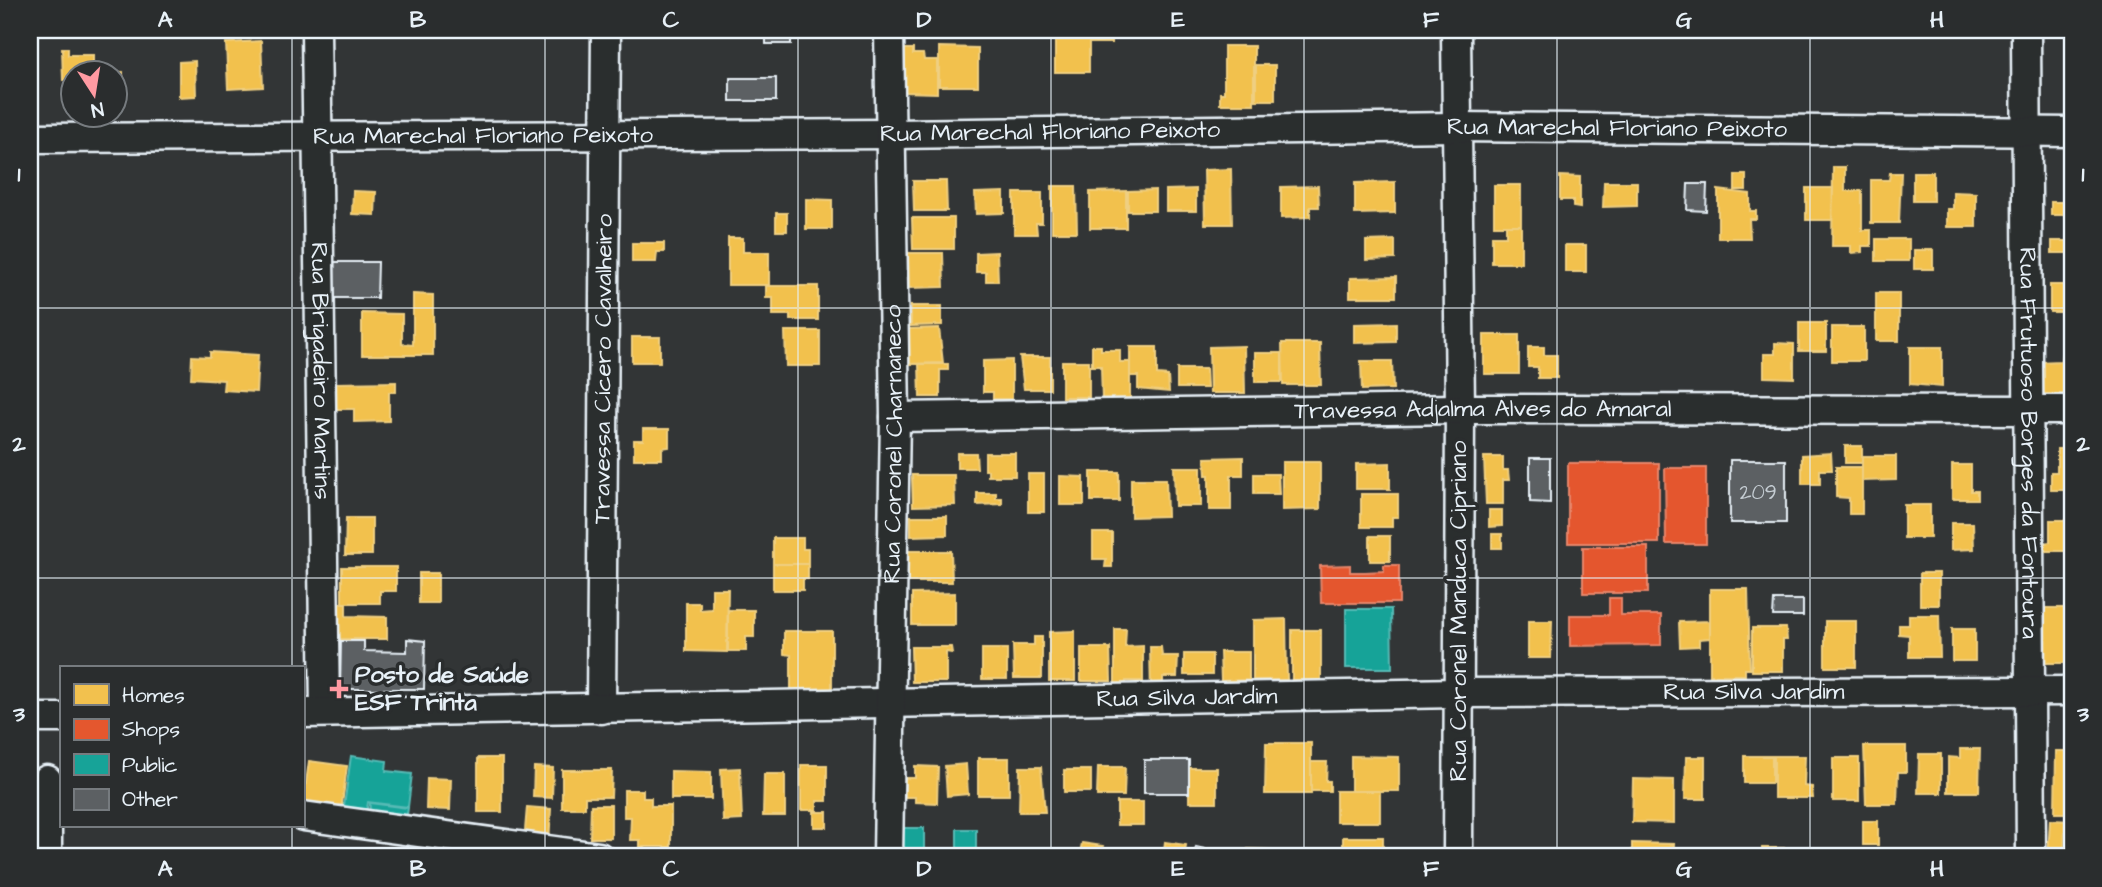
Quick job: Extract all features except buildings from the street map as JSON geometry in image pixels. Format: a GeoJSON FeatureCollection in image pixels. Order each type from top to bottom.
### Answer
{"type":"FeatureCollection","features":[{"type":"Feature","properties":{"kind":"street","name":"Rua Brigadeiro Martins"},"geometry":{"type":"LineString","coordinates":[[314,713],[316,30]]}},
{"type":"Feature","properties":{"kind":"street","name":"Travessa Cícero Cavalheiro"},"geometry":{"type":"LineString","coordinates":[[601,709],[606,30]]}},
{"type":"Feature","properties":{"kind":"street","name":"Rua Coronel Charnaneco"},"geometry":{"type":"LineString","coordinates":[[888,857],[895,416],[893,134],[889,30]]}},
{"type":"Feature","properties":{"kind":"street","name":"Rua Coronel Manduca Cipriano"},"geometry":{"type":"LineString","coordinates":[[1456,30],[1460,409],[1458,857]]}},
{"type":"Feature","properties":{"kind":"street","name":"Rua Frutuoso Borges da Fontoura"},"geometry":{"type":"LineString","coordinates":[[2026,30],[2031,411],[2031,857]]}},
{"type":"Feature","properties":{"kind":"street","name":"Rua Marechal Floriano Peixoto"},"geometry":{"type":"LineString","coordinates":[[30,138],[893,134],[1456,127],[2072,132]]}},
{"type":"Feature","properties":{"kind":"street","name":"Travessa Adjalma Alves do Amaral"},"geometry":{"type":"LineString","coordinates":[[895,416],[1460,409],[2072,410]]}},
{"type":"Feature","properties":{"kind":"street","name":"Rua Silva Jardim"},"geometry":{"type":"LineString","coordinates":[[314,713],[1459,693],[2072,691]]}},
{"type":"Feature","properties":{"kind":"street"},"geometry":{"type":"LineString","coordinates":[[30,719],[60,718]]}},
{"type":"Feature","properties":{"kind":"street"},"geometry":{"type":"LineString","coordinates":[[46,780],[47,857]]}},
{"type":"Feature","properties":{"kind":"street"},"geometry":{"type":"LineString","coordinates":[[304,816],[599,857]]}},
{"type":"Feature","properties":{"kind":"place","name":"Posto de Saúde ESF Trinta"},"geometry":{"type":"Point","coordinates":[339,689]}}]}
